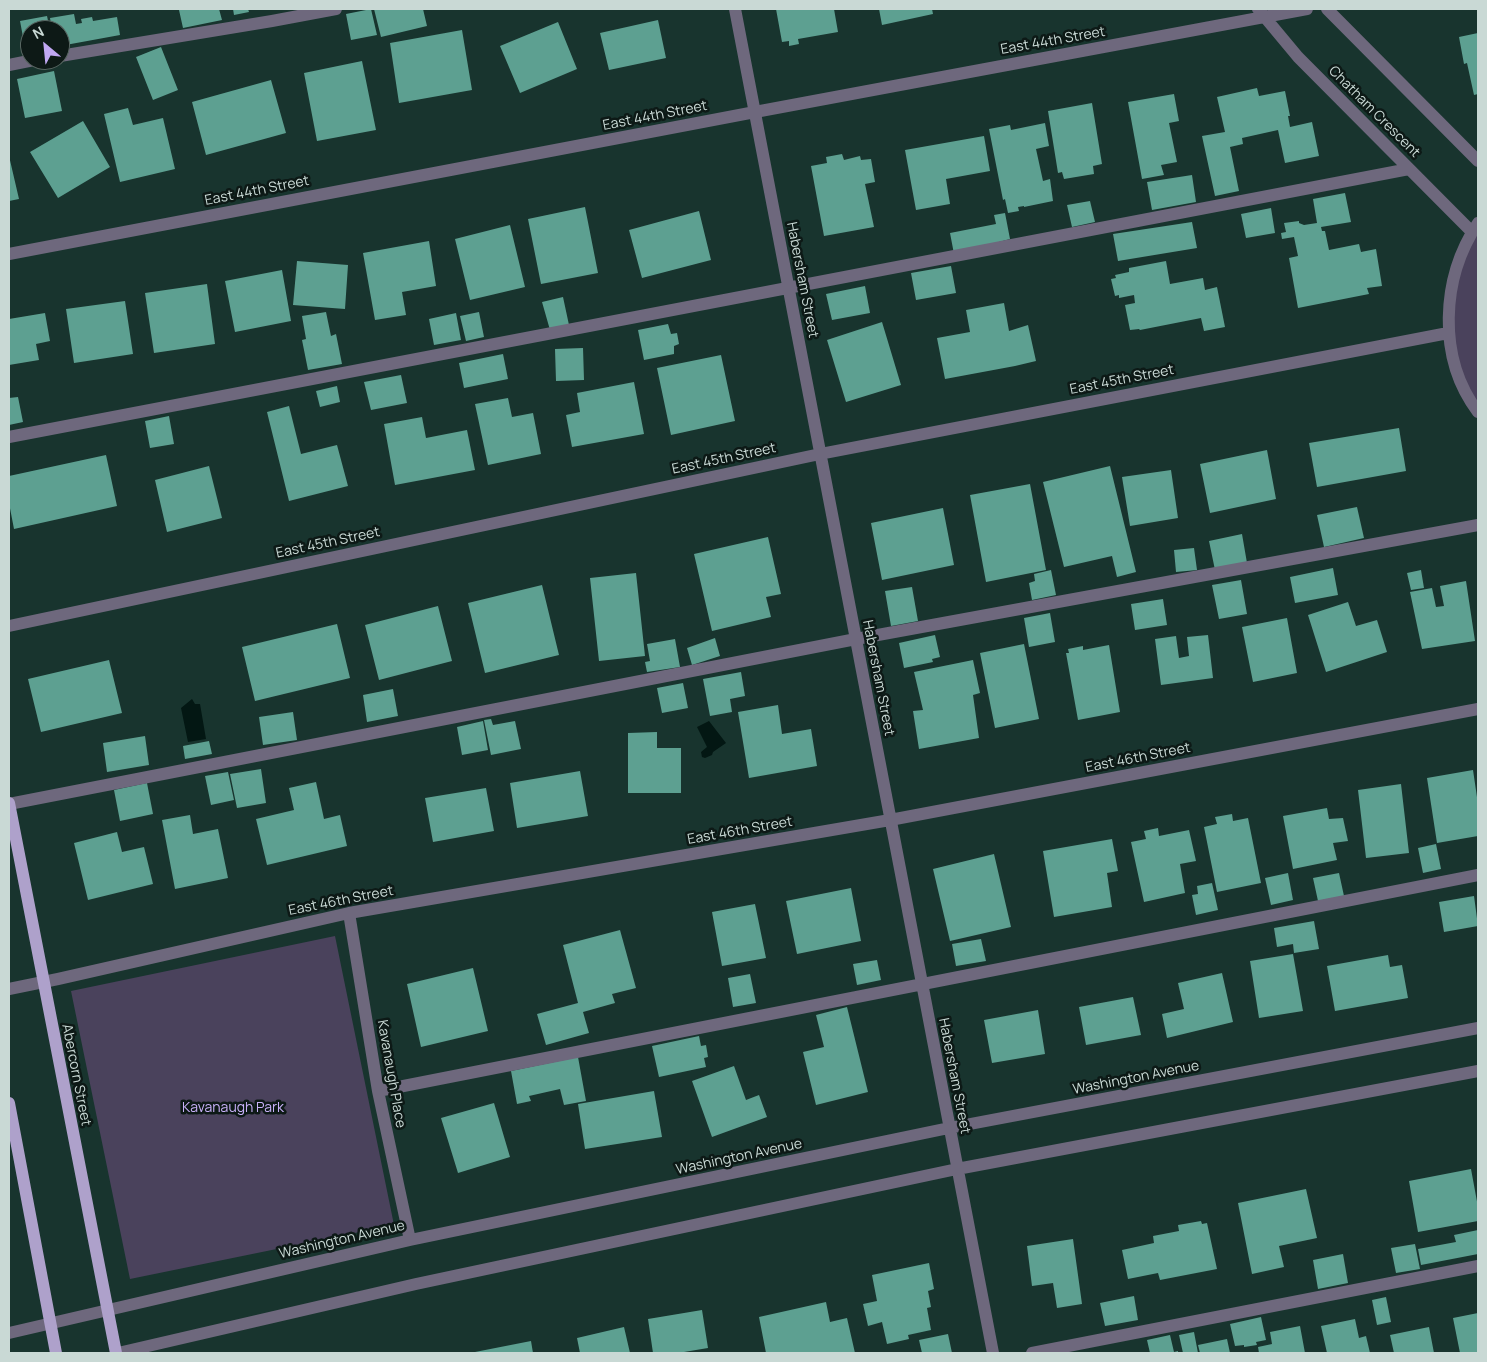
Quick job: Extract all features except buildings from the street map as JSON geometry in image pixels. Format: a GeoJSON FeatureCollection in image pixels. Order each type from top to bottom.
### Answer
{"type":"FeatureCollection","features":[{"type":"Feature","properties":{"kind":"main road","name":"Abercorn Street"},"geometry":{"type":"LineString","coordinates":[[9,803],[107,1310],[117,1353]]}},
{"type":"Feature","properties":{"kind":"main road"},"geometry":{"type":"LineString","coordinates":[[9,1103],[14,1155],[51,1322],[56,1353]]}},
{"type":"Feature","properties":{"kind":"street"},"geometry":{"type":"LineString","coordinates":[[70,54],[272,22],[336,9]]}},
{"type":"Feature","properties":{"kind":"street","name":"Habersham Street"},"geometry":{"type":"LineString","coordinates":[[735,9],[992,1353]]}},
{"type":"Feature","properties":{"kind":"street","name":"East 44th Street"},"geometry":{"type":"LineString","coordinates":[[9,254],[755,112],[1261,13],[1306,9]]}},
{"type":"Feature","properties":{"kind":"street"},"geometry":{"type":"LineString","coordinates":[[1327,9],[1478,161]]}},
{"type":"Feature","properties":{"kind":"street","name":"Chatham Crescent"},"geometry":{"type":"LineString","coordinates":[[1261,13],[1298,57],[1409,169],[1475,227]]}},
{"type":"Feature","properties":{"kind":"street"},"geometry":{"type":"LineString","coordinates":[[9,436],[1409,169]]}},
{"type":"Feature","properties":{"kind":"street"},"geometry":{"type":"LineString","coordinates":[[1475,227],[1452,280],[1448,333],[1456,368],[1471,402],[1478,412]]}},
{"type":"Feature","properties":{"kind":"street","name":"East 45th Street"},"geometry":{"type":"LineString","coordinates":[[9,626],[820,454],[1448,333]]}},
{"type":"Feature","properties":{"kind":"street"},"geometry":{"type":"LineString","coordinates":[[9,803],[856,640],[1478,525]]}},
{"type":"Feature","properties":{"kind":"street","name":"East 46th Street"},"geometry":{"type":"LineString","coordinates":[[9,988],[349,913],[890,820],[1478,709]]}},
{"type":"Feature","properties":{"kind":"street"},"geometry":{"type":"LineString","coordinates":[[378,1090],[1478,875]]}},
{"type":"Feature","properties":{"kind":"street","name":"Kavanaugh Place"},"geometry":{"type":"LineString","coordinates":[[349,913],[378,1090],[410,1240]]}},
{"type":"Feature","properties":{"kind":"street","name":"Washington Avenue"},"geometry":{"type":"LineString","coordinates":[[9,1332],[410,1240],[949,1128],[1478,1028]]}},
{"type":"Feature","properties":{"kind":"street"},"geometry":{"type":"LineString","coordinates":[[117,1353],[426,1282],[957,1169],[1478,1070]]}},
{"type":"Feature","properties":{"kind":"street"},"geometry":{"type":"LineString","coordinates":[[1032,1353],[1478,1266]]}},
{"type":"Feature","properties":{"kind":"green space"},"geometry":{"type":"Polygon","coordinates":[[[1478,223],[1478,412],[1455,369],[1452,280],[1478,223]]]}},
{"type":"Feature","properties":{"kind":"green space","name":"Kavanaugh Park"},"geometry":{"type":"Polygon","coordinates":[[[335,936],[394,1225],[130,1279],[71,991],[335,936]]]}},
{"type":"Feature","properties":{"kind":"shaded area"},"geometry":{"type":"Polygon","coordinates":[[[192,699],[195,704],[200,704],[206,739],[188,742],[181,708],[192,699]]]}},
{"type":"Feature","properties":{"kind":"shaded area"},"geometry":{"type":"Polygon","coordinates":[[[709,721],[726,743],[713,752],[712,755],[705,758],[702,757],[701,752],[707,747],[697,727],[709,721]]]}}]}
